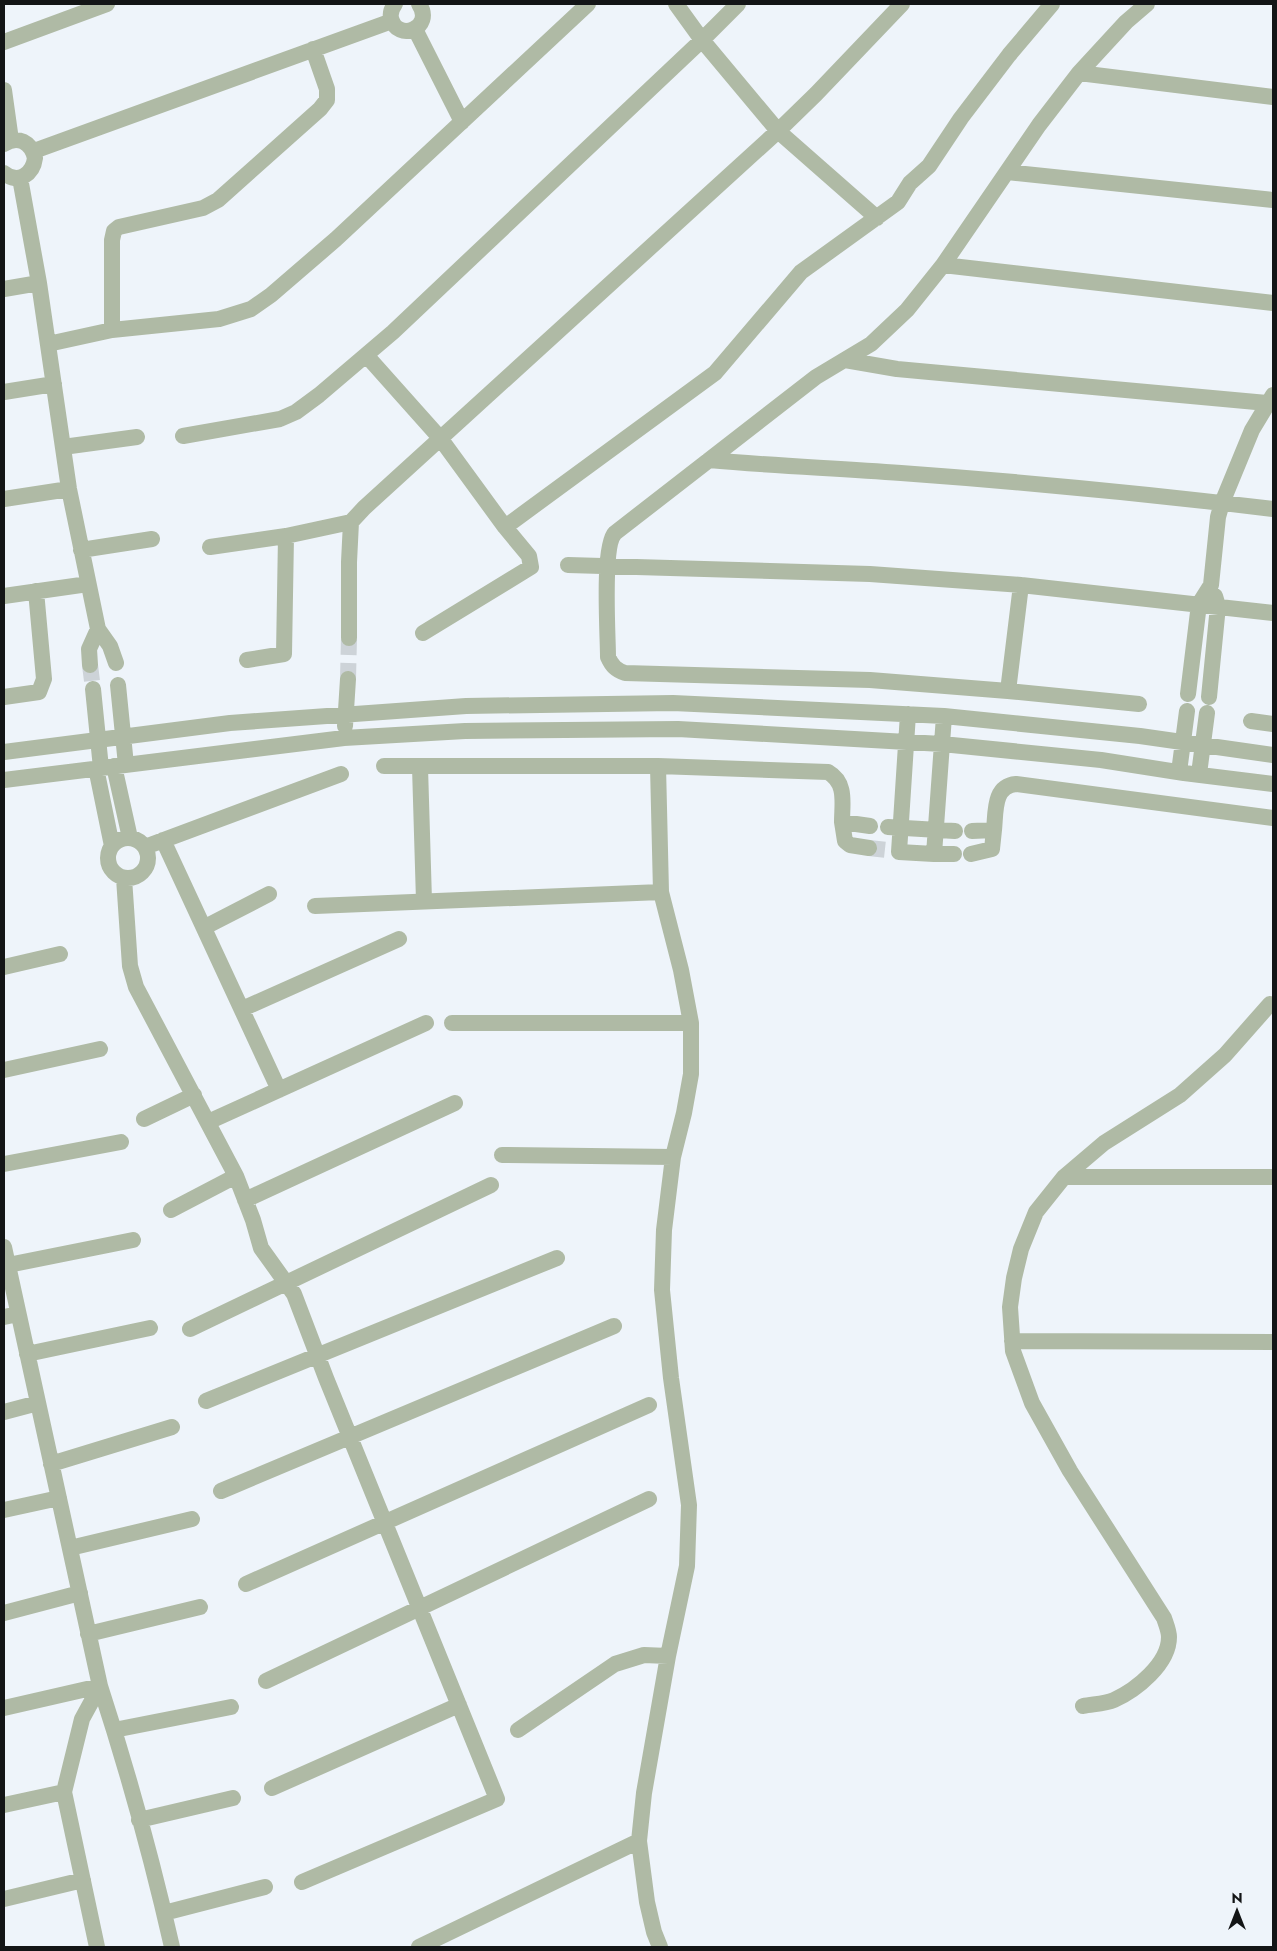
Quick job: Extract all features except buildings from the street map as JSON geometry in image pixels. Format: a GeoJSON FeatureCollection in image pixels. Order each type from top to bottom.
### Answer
{"type":"FeatureCollection","features":[{"type":"Feature","properties":{"kind":"street"},"geometry":{"type":"LineString","coordinates":[[4,42],[107,4]]}},
{"type":"Feature","properties":{"kind":"street"},"geometry":{"type":"LineString","coordinates":[[395,4],[390,13],[392,21],[402,30],[408,31],[415,29],[422,23],[424,14],[421,4]]}},
{"type":"Feature","properties":{"kind":"street"},"geometry":{"type":"LineString","coordinates":[[48,344],[112,330],[219,319],[251,309],[271,295],[336,239],[588,4]]}},
{"type":"Feature","properties":{"kind":"street"},"geometry":{"type":"LineString","coordinates":[[676,4],[702,40],[778,131],[877,218]]}},
{"type":"Feature","properties":{"kind":"street"},"geometry":{"type":"LineString","coordinates":[[183,436],[280,419],[296,412],[319,395],[366,355],[738,4]]}},
{"type":"Feature","properties":{"kind":"street"},"geometry":{"type":"LineString","coordinates":[[210,547],[286,536],[351,522],[440,438],[778,131],[902,4]]}},
{"type":"Feature","properties":{"kind":"street"},"geometry":{"type":"LineString","coordinates":[[505,527],[715,373],[801,272],[898,202],[910,184],[929,166],[961,118],[1003,63],[1052,4]]}},
{"type":"Feature","properties":{"kind":"street"},"geometry":{"type":"LineString","coordinates":[[1139,704],[870,680],[625,673],[616,670],[608,657],[607,565],[611,537],[816,377],[871,344],[907,310],[942,265],[1079,73],[1126,22],[1147,4]]}},
{"type":"Feature","properties":{"kind":"street"},"geometry":{"type":"LineString","coordinates":[[34,151],[392,21]]}},
{"type":"Feature","properties":{"kind":"street"},"geometry":{"type":"LineString","coordinates":[[415,29],[462,122]]}},
{"type":"Feature","properties":{"kind":"street"},"geometry":{"type":"LineString","coordinates":[[112,330],[112,240],[114,232],[119,227],[203,208],[218,200],[320,109],[327,100],[327,89],[313,49]]}},
{"type":"Feature","properties":{"kind":"street"},"geometry":{"type":"LineString","coordinates":[[1079,73],[1273,97]]}},
{"type":"Feature","properties":{"kind":"street"},"geometry":{"type":"LineString","coordinates":[[4,90],[7,142],[24,142],[34,151],[35,158],[32,170],[20,178],[4,174]]}},
{"type":"Feature","properties":{"kind":"street"},"geometry":{"type":"LineString","coordinates":[[1007,172],[1273,200]]}},
{"type":"Feature","properties":{"kind":"street"},"geometry":{"type":"LineString","coordinates":[[20,178],[39,284],[69,489],[81,550],[98,629],[110,646],[116,663]]}},
{"type":"Feature","properties":{"kind":"street"},"geometry":{"type":"LineString","coordinates":[[942,265],[1273,304]]}},
{"type":"Feature","properties":{"kind":"street"},"geometry":{"type":"LineString","coordinates":[[4,289],[39,284]]}},
{"type":"Feature","properties":{"kind":"street"},"geometry":{"type":"LineString","coordinates":[[366,355],[440,438],[505,527],[530,556],[531,568],[423,633]]}},
{"type":"Feature","properties":{"kind":"street"},"geometry":{"type":"LineString","coordinates":[[845,360],[896,369],[1270,399],[1243,449],[1222,503],[1218,518],[1210,585],[1200,604],[1189,688],[1209,698]]}},
{"type":"Feature","properties":{"kind":"street"},"geometry":{"type":"LineString","coordinates":[[4,392],[54,384]]}},
{"type":"Feature","properties":{"kind":"street"},"geometry":{"type":"LineString","coordinates":[[63,447],[137,437]]}},
{"type":"Feature","properties":{"kind":"street"},"geometry":{"type":"LineString","coordinates":[[709,460],[784,467],[909,474],[1273,509]]}},
{"type":"Feature","properties":{"kind":"street"},"geometry":{"type":"LineString","coordinates":[[4,499],[69,489]]}},
{"type":"Feature","properties":{"kind":"street"},"geometry":{"type":"LineString","coordinates":[[349,638],[351,522]]}},
{"type":"Feature","properties":{"kind":"street"},"geometry":{"type":"LineString","coordinates":[[247,660],[284,654],[286,536]]}},
{"type":"Feature","properties":{"kind":"street"},"geometry":{"type":"LineString","coordinates":[[81,550],[152,539]]}},
{"type":"Feature","properties":{"kind":"street"},"geometry":{"type":"LineString","coordinates":[[568,565],[870,574],[1021,585],[1273,613]]}},
{"type":"Feature","properties":{"kind":"street"},"geometry":{"type":"LineString","coordinates":[[4,596],[88,584]]}},
{"type":"Feature","properties":{"kind":"street"},"geometry":{"type":"LineString","coordinates":[[1008,691],[1021,585]]}},
{"type":"Feature","properties":{"kind":"street"},"geometry":{"type":"LineString","coordinates":[[1199,774],[1204,745],[1218,606],[1210,585]]}},
{"type":"Feature","properties":{"kind":"street"},"geometry":{"type":"LineString","coordinates":[[4,697],[39,692],[44,679],[36,591]]}},
{"type":"Feature","properties":{"kind":"street"},"geometry":{"type":"LineString","coordinates":[[90,665],[89,649],[98,629]]}},
{"type":"Feature","properties":{"kind":"street"},"geometry":{"type":"LineString","coordinates":[[344,738],[348,679]]}},
{"type":"Feature","properties":{"kind":"street"},"geometry":{"type":"LineString","coordinates":[[112,846],[124,838],[137,840],[145,847],[148,855],[146,867],[137,876],[124,878],[113,871],[109,865],[108,858],[112,846],[109,767],[124,736],[118,685]]}},
{"type":"Feature","properties":{"kind":"street"},"geometry":{"type":"LineString","coordinates":[[93,689],[97,739],[109,767],[130,838]]}},
{"type":"Feature","properties":{"kind":"street"},"geometry":{"type":"LineString","coordinates":[[4,752],[230,723],[346,714],[466,706],[673,703],[944,716],[1140,736],[1273,755]]}},
{"type":"Feature","properties":{"kind":"street"},"geometry":{"type":"LineString","coordinates":[[1179,772],[1187,711]]}},
{"type":"Feature","properties":{"kind":"street"},"geometry":{"type":"LineString","coordinates":[[908,714],[894,828],[893,851],[954,854]]}},
{"type":"Feature","properties":{"kind":"street"},"geometry":{"type":"LineString","coordinates":[[934,854],[944,716]]}},
{"type":"Feature","properties":{"kind":"street"},"geometry":{"type":"LineString","coordinates":[[1251,722],[1273,724]]}},
{"type":"Feature","properties":{"kind":"street"},"geometry":{"type":"LineString","coordinates":[[4,780],[344,738],[465,730],[678,729],[942,744],[1101,760],[1273,784]]}},
{"type":"Feature","properties":{"kind":"street"},"geometry":{"type":"LineString","coordinates":[[384,766],[658,766],[828,772],[837,777],[842,788],[842,822],[845,841],[850,845],[869,848]]}},
{"type":"Feature","properties":{"kind":"street"},"geometry":{"type":"LineString","coordinates":[[658,766],[662,892],[681,970],[691,1024],[691,1074],[684,1113],[672,1158],[664,1230],[662,1290],[671,1378],[689,1505],[687,1566],[668,1656],[644,1794],[639,1841],[647,1902],[654,1932],[660,1947]]}},
{"type":"Feature","properties":{"kind":"street"},"geometry":{"type":"LineString","coordinates":[[420,767],[424,901]]}},
{"type":"Feature","properties":{"kind":"street"},"geometry":{"type":"LineString","coordinates":[[145,847],[341,774]]}},
{"type":"Feature","properties":{"kind":"street"},"geometry":{"type":"LineString","coordinates":[[971,854],[992,848],[998,798],[1003,789],[1008,785],[1016,784],[1273,818]]}},
{"type":"Feature","properties":{"kind":"street"},"geometry":{"type":"LineString","coordinates":[[842,822],[870,826]]}},
{"type":"Feature","properties":{"kind":"street"},"geometry":{"type":"LineString","coordinates":[[894,828],[955,831]]}},
{"type":"Feature","properties":{"kind":"street"},"geometry":{"type":"LineString","coordinates":[[972,831],[994,830]]}},
{"type":"Feature","properties":{"kind":"street"},"geometry":{"type":"LineString","coordinates":[[163,840],[279,1090]]}},
{"type":"Feature","properties":{"kind":"street"},"geometry":{"type":"LineString","coordinates":[[124,878],[130,966],[136,987],[236,1176],[261,1248],[294,1294],[317,1356],[497,1799],[302,1882]]}},
{"type":"Feature","properties":{"kind":"street"},"geometry":{"type":"LineString","coordinates":[[315,906],[662,892]]}},
{"type":"Feature","properties":{"kind":"street"},"geometry":{"type":"LineString","coordinates":[[205,927],[269,894]]}},
{"type":"Feature","properties":{"kind":"street"},"geometry":{"type":"LineString","coordinates":[[242,1009],[399,939]]}},
{"type":"Feature","properties":{"kind":"street"},"geometry":{"type":"LineString","coordinates":[[4,967],[60,954]]}},
{"type":"Feature","properties":{"kind":"street"},"geometry":{"type":"LineString","coordinates":[[1083,1706],[1112,1701],[1131,1690],[1153,1672],[1163,1655],[1169,1638],[1164,1618],[1070,1471],[1032,1403],[1013,1351],[1010,1307],[1014,1278],[1022,1249],[1036,1212],[1064,1177],[1104,1143],[1180,1095],[1225,1055],[1272,1001]]}},
{"type":"Feature","properties":{"kind":"street"},"geometry":{"type":"LineString","coordinates":[[208,1122],[426,1023]]}},
{"type":"Feature","properties":{"kind":"street"},"geometry":{"type":"LineString","coordinates":[[452,1024],[691,1024]]}},
{"type":"Feature","properties":{"kind":"street"},"geometry":{"type":"LineString","coordinates":[[4,1070],[100,1049]]}},
{"type":"Feature","properties":{"kind":"street"},"geometry":{"type":"LineString","coordinates":[[144,1119],[194,1095]]}},
{"type":"Feature","properties":{"kind":"street"},"geometry":{"type":"LineString","coordinates":[[245,1200],[455,1103]]}},
{"type":"Feature","properties":{"kind":"street"},"geometry":{"type":"LineString","coordinates":[[4,1164],[121,1142]]}},
{"type":"Feature","properties":{"kind":"street"},"geometry":{"type":"LineString","coordinates":[[502,1155],[672,1158]]}},
{"type":"Feature","properties":{"kind":"street"},"geometry":{"type":"LineString","coordinates":[[171,1210],[236,1176]]}},
{"type":"Feature","properties":{"kind":"street"},"geometry":{"type":"LineString","coordinates":[[1064,1177],[1273,1177]]}},
{"type":"Feature","properties":{"kind":"street"},"geometry":{"type":"LineString","coordinates":[[190,1329],[492,1185]]}},
{"type":"Feature","properties":{"kind":"street"},"geometry":{"type":"LineString","coordinates":[[8,1265],[134,1240]]}},
{"type":"Feature","properties":{"kind":"street"},"geometry":{"type":"LineString","coordinates":[[4,1246],[8,1265],[11,1316],[27,1354],[100,1686],[139,1820],[172,1947]]}},
{"type":"Feature","properties":{"kind":"street"},"geometry":{"type":"LineString","coordinates":[[206,1401],[557,1258]]}},
{"type":"Feature","properties":{"kind":"street"},"geometry":{"type":"LineString","coordinates":[[221,1491],[614,1326]]}},
{"type":"Feature","properties":{"kind":"street"},"geometry":{"type":"LineString","coordinates":[[27,1354],[150,1328]]}},
{"type":"Feature","properties":{"kind":"street"},"geometry":{"type":"LineString","coordinates":[[1012,1342],[1273,1342]]}},
{"type":"Feature","properties":{"kind":"street"},"geometry":{"type":"LineString","coordinates":[[4,1412],[38,1403]]}},
{"type":"Feature","properties":{"kind":"street"},"geometry":{"type":"LineString","coordinates":[[246,1584],[649,1404]]}},
{"type":"Feature","properties":{"kind":"street"},"geometry":{"type":"LineString","coordinates":[[51,1464],[172,1427]]}},
{"type":"Feature","properties":{"kind":"street"},"geometry":{"type":"LineString","coordinates":[[4,1510],[58,1498]]}},
{"type":"Feature","properties":{"kind":"street"},"geometry":{"type":"LineString","coordinates":[[266,1681],[649,1499]]}},
{"type":"Feature","properties":{"kind":"street"},"geometry":{"type":"LineString","coordinates":[[70,1548],[192,1519]]}},
{"type":"Feature","properties":{"kind":"street"},"geometry":{"type":"LineString","coordinates":[[4,1613],[80,1594]]}},
{"type":"Feature","properties":{"kind":"street"},"geometry":{"type":"LineString","coordinates":[[88,1634],[200,1606]]}},
{"type":"Feature","properties":{"kind":"street"},"geometry":{"type":"LineString","coordinates":[[518,1730],[615,1664],[644,1655],[668,1656]]}},
{"type":"Feature","properties":{"kind":"street"},"geometry":{"type":"LineString","coordinates":[[4,1708],[100,1686]]}},
{"type":"Feature","properties":{"kind":"street"},"geometry":{"type":"LineString","coordinates":[[98,1947],[64,1792],[82,1719],[100,1686]]}},
{"type":"Feature","properties":{"kind":"street"},"geometry":{"type":"LineString","coordinates":[[272,1788],[459,1705]]}},
{"type":"Feature","properties":{"kind":"street"},"geometry":{"type":"LineString","coordinates":[[114,1730],[231,1707]]}},
{"type":"Feature","properties":{"kind":"street"},"geometry":{"type":"LineString","coordinates":[[4,1805],[64,1792]]}},
{"type":"Feature","properties":{"kind":"street"},"geometry":{"type":"LineString","coordinates":[[139,1820],[233,1798]]}},
{"type":"Feature","properties":{"kind":"street"},"geometry":{"type":"LineString","coordinates":[[419,1947],[639,1841]]}},
{"type":"Feature","properties":{"kind":"street"},"geometry":{"type":"LineString","coordinates":[[4,1899],[83,1880]]}},
{"type":"Feature","properties":{"kind":"street"},"geometry":{"type":"LineString","coordinates":[[164,1914],[265,1887]]}},
{"type":"Feature","properties":{"kind":"tunnel"},"geometry":{"type":"LineString","coordinates":[[348,679],[349,638]]}},
{"type":"Feature","properties":{"kind":"tunnel"},"geometry":{"type":"LineString","coordinates":[[90,665],[93,689]]}},
{"type":"Feature","properties":{"kind":"tunnel"},"geometry":{"type":"LineString","coordinates":[[869,848],[887,850]]}}]}
